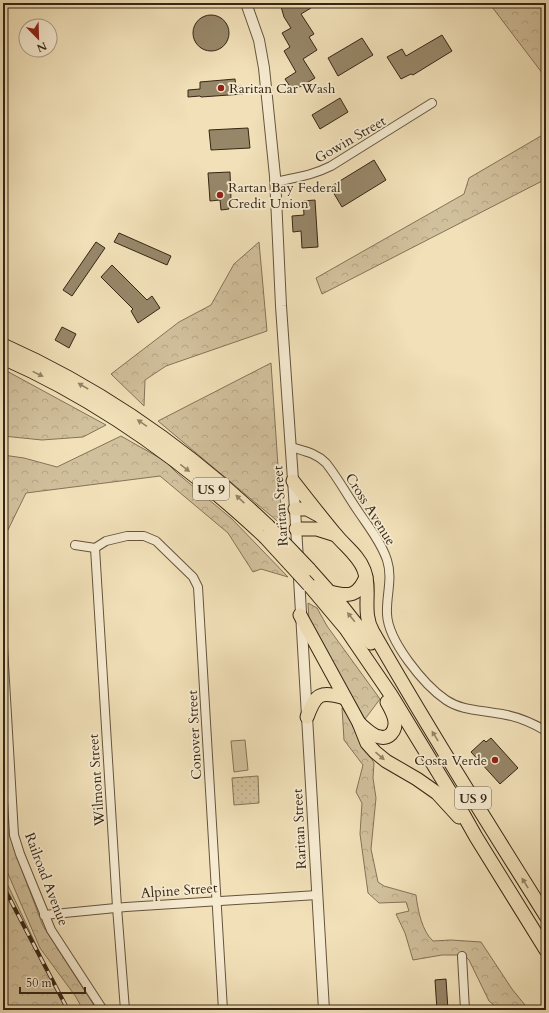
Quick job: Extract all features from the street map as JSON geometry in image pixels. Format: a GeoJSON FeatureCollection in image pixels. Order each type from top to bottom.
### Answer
{"type":"FeatureCollection","features":[{"type":"Feature","properties":{"kind":"highway","name":"US 9"},"geometry":{"type":"LineString","coordinates":[[3,345],[72,379],[117,406],[167,440],[221,483],[266,532],[346,629],[368,661],[435,766],[476,837],[546,950]]}},
{"type":"Feature","properties":{"kind":"highway","name":"US 9"},"geometry":{"type":"LineString","coordinates":[[3,358],[47,379],[103,410],[154,444],[266,532],[309,568],[362,630],[400,681],[546,916]]}},
{"type":"Feature","properties":{"kind":"highway"},"geometry":{"type":"LineString","coordinates":[[293,481],[364,568],[367,589],[366,609],[368,622],[400,681]]}},
{"type":"Feature","properties":{"kind":"highway"},"geometry":{"type":"LineString","coordinates":[[295,509],[306,509],[322,517]]}},
{"type":"Feature","properties":{"kind":"highway"},"geometry":{"type":"LineString","coordinates":[[296,529],[322,530],[336,535]]}},
{"type":"Feature","properties":{"kind":"highway"},"geometry":{"type":"LineString","coordinates":[[330,592],[344,595],[353,594],[360,588],[366,577]]}},
{"type":"Feature","properties":{"kind":"highway"},"geometry":{"type":"LineString","coordinates":[[300,615],[359,723],[367,742],[375,752],[386,761],[417,779],[437,793],[476,837]]}},
{"type":"Feature","properties":{"kind":"highway"},"geometry":{"type":"LineString","coordinates":[[359,723],[371,733],[382,738],[389,735],[394,730],[395,726],[393,712],[385,699],[368,661]]}},
{"type":"Feature","properties":{"kind":"highway"},"geometry":{"type":"LineString","coordinates":[[306,717],[312,703],[319,696],[329,694],[345,698]]}},
{"type":"Feature","properties":{"kind":"street","name":"Raritan Street"},"geometry":{"type":"LineString","coordinates":[[246,3],[259,40],[264,68],[275,182],[281,306],[295,509],[324,1010]]}},
{"type":"Feature","properties":{"kind":"street","name":"Gowin Street"},"geometry":{"type":"LineString","coordinates":[[275,182],[316,174],[432,103]]}},
{"type":"Feature","properties":{"kind":"street","name":"Cross Avenue"},"geometry":{"type":"LineString","coordinates":[[291,447],[318,455],[326,462],[376,539],[385,556],[390,573],[387,613],[389,628],[399,647],[429,684],[446,700],[459,707],[514,717],[546,731]]}},
{"type":"Feature","properties":{"kind":"street","name":"Conover Street"},"geometry":{"type":"LineString","coordinates":[[95,548],[106,541],[128,536],[144,536],[156,541],[193,577],[198,587],[223,1010]]}},
{"type":"Feature","properties":{"kind":"street"},"geometry":{"type":"LineString","coordinates":[[75,545],[95,548]]}},
{"type":"Feature","properties":{"kind":"street","name":"Wilmont Street"},"geometry":{"type":"LineString","coordinates":[[95,548],[117,908],[125,1010]]}},
{"type":"Feature","properties":{"kind":"street","name":"Railroad Avenue"},"geometry":{"type":"LineString","coordinates":[[3,647],[14,835],[20,854],[51,930],[103,1010]]}},
{"type":"Feature","properties":{"kind":"street","name":"Alpine Street"},"geometry":{"type":"LineString","coordinates":[[44,915],[216,900],[317,895]]}},
{"type":"Feature","properties":{"kind":"street"},"geometry":{"type":"LineString","coordinates":[[462,956],[466,1010]]}},
{"type":"Feature","properties":{"kind":"green space"},"geometry":{"type":"Polygon","coordinates":[[[489,3],[543,3],[546,7],[546,78],[489,3]]]}},
{"type":"Feature","properties":{"kind":"green space"},"geometry":{"type":"Polygon","coordinates":[[[546,133],[546,179],[322,294],[316,278],[464,194],[469,178],[546,133]]]}},
{"type":"Feature","properties":{"kind":"green space"},"geometry":{"type":"Polygon","coordinates":[[[259,242],[267,331],[166,366],[145,380],[144,406],[111,374],[179,322],[211,305],[234,264],[259,242]]]}},
{"type":"Feature","properties":{"kind":"green space"},"geometry":{"type":"Polygon","coordinates":[[[271,363],[282,525],[158,421],[271,363]]]}},
{"type":"Feature","properties":{"kind":"green space"},"geometry":{"type":"Polygon","coordinates":[[[3,369],[106,425],[83,437],[42,440],[3,436],[3,369]]]}},
{"type":"Feature","properties":{"kind":"green space"},"geometry":{"type":"Polygon","coordinates":[[[121,436],[165,461],[177,473],[232,519],[288,577],[261,569],[253,572],[228,533],[160,476],[26,493],[3,540],[3,455],[24,458],[57,467],[121,436]]]}},
{"type":"Feature","properties":{"kind":"green space"},"geometry":{"type":"Polygon","coordinates":[[[308,603],[317,608],[327,626],[380,699],[365,719],[309,621],[308,603]]]}},
{"type":"Feature","properties":{"kind":"green space"},"geometry":{"type":"Polygon","coordinates":[[[342,708],[355,726],[355,730],[374,763],[373,778],[376,798],[371,849],[378,882],[384,886],[416,895],[419,914],[423,926],[433,941],[451,940],[481,942],[512,989],[529,1010],[500,1010],[489,1001],[469,960],[462,953],[413,960],[405,933],[396,914],[409,911],[406,902],[379,903],[368,893],[360,834],[362,803],[356,792],[363,765],[344,740],[342,708]]]}},
{"type":"Feature","properties":{"kind":"green space"},"geometry":{"type":"Polygon","coordinates":[[[3,736],[10,831],[17,857],[43,926],[97,1010],[83,1010],[76,997],[40,948],[3,862],[3,736]]]}},
{"type":"Feature","properties":{"kind":"green space"},"geometry":{"type":"Polygon","coordinates":[[[245,740],[248,770],[234,772],[231,741],[245,740]]]}},
{"type":"Feature","properties":{"kind":"green space"},"geometry":{"type":"Polygon","coordinates":[[[258,776],[259,803],[234,805],[232,778],[258,776]]]}},
{"type":"Feature","properties":{"kind":"green space"},"geometry":{"type":"Polygon","coordinates":[[[3,875],[67,1010],[3,1010],[3,875]]]}},
{"type":"Feature","properties":{"kind":"building"},"geometry":{"type":"Polygon","coordinates":[[[280,3],[308,3],[311,8],[301,14],[314,34],[309,37],[317,50],[303,59],[315,78],[293,91],[285,79],[296,72],[284,51],[290,47],[282,33],[291,28],[284,17],[280,3]]]}},
{"type":"Feature","properties":{"kind":"building"},"geometry":{"type":"Polygon","coordinates":[[[215,15],[224,20],[228,26],[228,40],[224,46],[215,51],[207,51],[198,46],[194,40],[193,29],[198,20],[204,16],[215,15]]]}},
{"type":"Feature","properties":{"kind":"building"},"geometry":{"type":"Polygon","coordinates":[[[442,35],[452,51],[413,75],[411,74],[401,79],[387,57],[402,49],[406,56],[442,35]]]}},
{"type":"Feature","properties":{"kind":"building"},"geometry":{"type":"Polygon","coordinates":[[[362,38],[373,55],[338,76],[328,58],[362,38]]]}},
{"type":"Feature","properties":{"kind":"building","name":"Raritan Car Wash"},"geometry":{"type":"Polygon","coordinates":[[[235,79],[236,87],[242,86],[243,94],[188,97],[188,90],[200,89],[200,82],[235,79]]]}},
{"type":"Feature","properties":{"kind":"building"},"geometry":{"type":"Polygon","coordinates":[[[340,98],[348,112],[320,129],[312,115],[340,98]]]}},
{"type":"Feature","properties":{"kind":"building"},"geometry":{"type":"Polygon","coordinates":[[[248,128],[250,148],[211,150],[209,130],[248,128]]]}},
{"type":"Feature","properties":{"kind":"building"},"geometry":{"type":"Polygon","coordinates":[[[374,160],[386,180],[342,207],[330,187],[374,160]]]}},
{"type":"Feature","properties":{"kind":"building","name":"Rartan Bay Federal Credit Union"},"geometry":{"type":"Polygon","coordinates":[[[230,172],[231,200],[229,200],[229,209],[221,210],[220,200],[210,201],[208,173],[230,172]]]}},
{"type":"Feature","properties":{"kind":"building"},"geometry":{"type":"Polygon","coordinates":[[[315,200],[318,247],[302,248],[301,231],[293,232],[292,216],[304,215],[303,201],[315,200]]]}},
{"type":"Feature","properties":{"kind":"building"},"geometry":{"type":"Polygon","coordinates":[[[119,233],[171,256],[167,265],[114,242],[119,233]]]}},
{"type":"Feature","properties":{"kind":"building"},"geometry":{"type":"Polygon","coordinates":[[[96,242],[105,248],[72,296],[63,290],[96,242]]]}},
{"type":"Feature","properties":{"kind":"building"},"geometry":{"type":"Polygon","coordinates":[[[112,265],[147,300],[152,296],[160,308],[138,323],[131,311],[133,309],[101,277],[112,265]]]}},
{"type":"Feature","properties":{"kind":"building"},"geometry":{"type":"Polygon","coordinates":[[[62,327],[76,334],[69,348],[55,340],[62,327]]]}},
{"type":"Feature","properties":{"kind":"building","name":"Costa Verde"},"geometry":{"type":"Polygon","coordinates":[[[491,738],[518,768],[500,784],[471,752],[484,740],[486,742],[491,738]]]}},
{"type":"Feature","properties":{"kind":"building"},"geometry":{"type":"Polygon","coordinates":[[[446,979],[448,1010],[437,1010],[435,980],[446,979]]]}},
{"type":"Feature","properties":{"kind":"railway"},"geometry":{"type":"LineString","coordinates":[[3,886],[68,1010]]}},
{"type":"Feature","properties":{"kind":"place","name":"Raritan Car Wash"},"geometry":{"type":"Point","coordinates":[221,88]}},
{"type":"Feature","properties":{"kind":"place","name":"Rartan Bay Federal Credit Union"},"geometry":{"type":"Point","coordinates":[220,195]}},
{"type":"Feature","properties":{"kind":"place","name":"Costa Verde"},"geometry":{"type":"Point","coordinates":[495,760]}}]}
